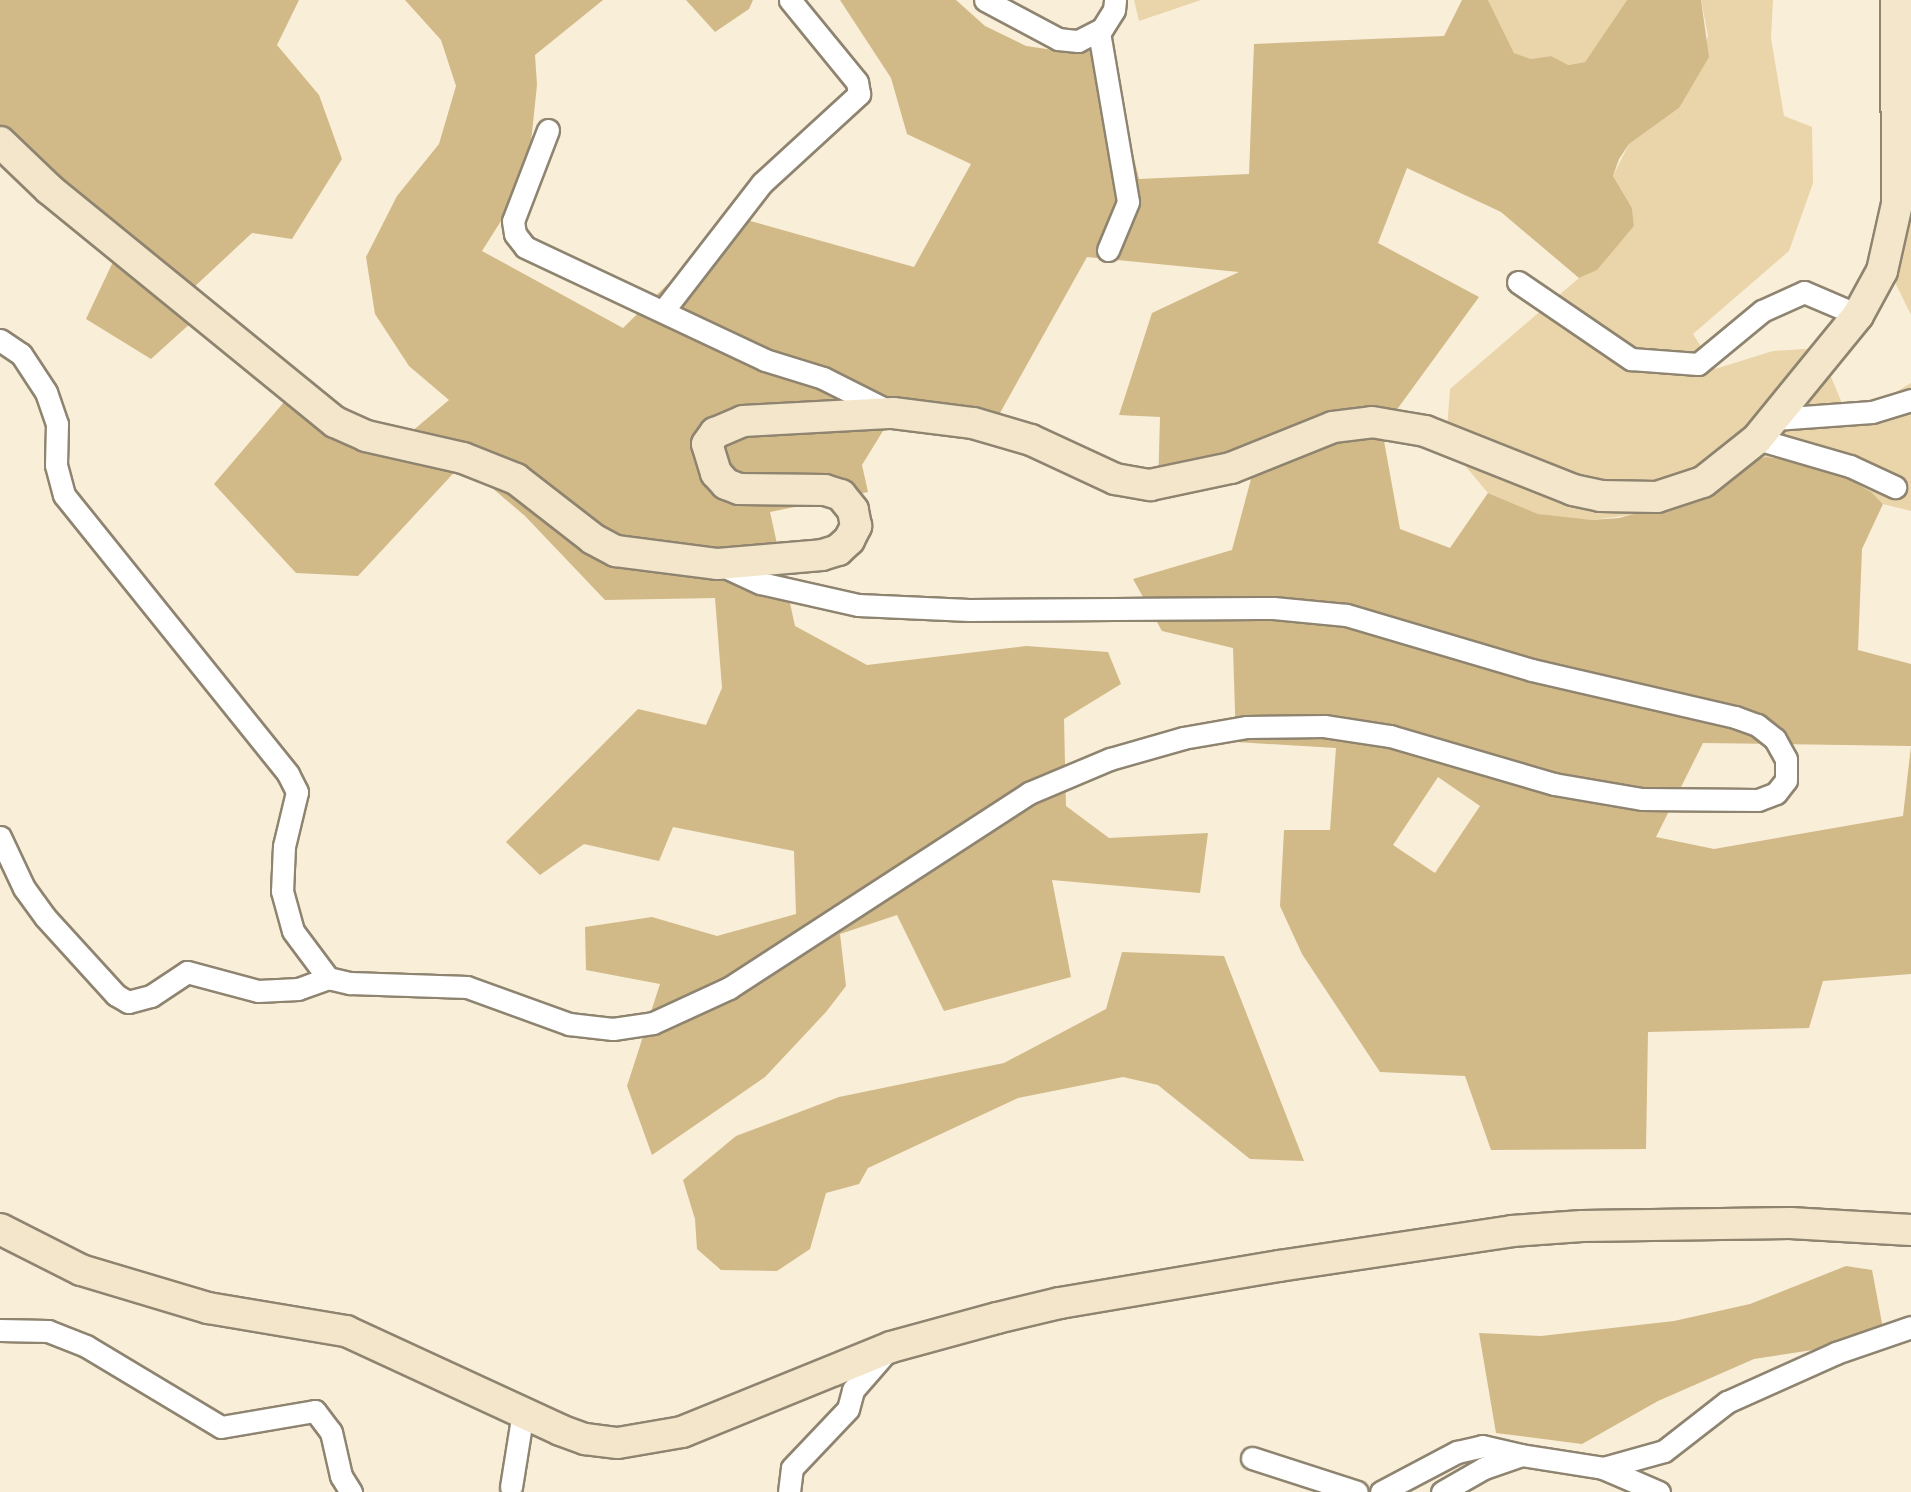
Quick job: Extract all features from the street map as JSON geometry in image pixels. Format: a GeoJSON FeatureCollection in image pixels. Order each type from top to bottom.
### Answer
{"type":"FeatureCollection","features":[{"type":"Feature","properties":{"kind":"street"},"geometry":{"type":"LineString","coordinates":[[663,311],[762,183],[859,94],[857,82],[790,0]]}},
{"type":"Feature","properties":{"kind":"street"},"geometry":{"type":"LineString","coordinates":[[985,0],[1058,39],[1079,41],[1099,32],[1114,10],[1115,0]]}},
{"type":"Feature","properties":{"kind":"street"},"geometry":{"type":"LineString","coordinates":[[0,142],[49,189],[335,422],[366,436],[463,458],[516,479],[593,539],[616,551],[719,564],[822,555],[838,550],[856,526],[853,510],[841,495],[726,484],[707,455],[715,433],[743,421],[893,413],[996,427],[1115,479],[1150,485],[1231,468],[1334,428],[1372,422],[1425,430],[1573,490],[1601,496],[1657,497],[1703,482],[1766,429],[1857,315],[1882,271],[1897,204],[1896,0]]}},
{"type":"Feature","properties":{"kind":"street"},"geometry":{"type":"LineString","coordinates":[[1099,32],[1116,110],[1128,202],[1108,250]]}},
{"type":"Feature","properties":{"kind":"street"},"geometry":{"type":"LineString","coordinates":[[548,130],[513,220],[515,234],[525,247],[765,360],[823,378],[893,413]]}},
{"type":"Feature","properties":{"kind":"street"},"geometry":{"type":"LineString","coordinates":[[1518,282],[1631,359],[1698,364],[1762,311],[1804,292],[1857,315]]}},
{"type":"Feature","properties":{"kind":"street"},"geometry":{"type":"LineString","coordinates":[[0,340],[21,354],[46,392],[57,424],[56,465],[64,495],[288,774],[297,792],[284,846],[282,891],[293,931],[328,978]]}},
{"type":"Feature","properties":{"kind":"street"},"geometry":{"type":"LineString","coordinates":[[1766,429],[1872,412],[1911,400]]}},
{"type":"Feature","properties":{"kind":"street"},"geometry":{"type":"LineString","coordinates":[[1766,429],[1895,487]]}},
{"type":"Feature","properties":{"kind":"street"},"geometry":{"type":"LineString","coordinates":[[0,837],[24,888],[45,917],[116,995],[128,1002],[151,996],[187,972],[258,991],[298,989],[328,978],[350,983],[467,987],[569,1024],[613,1029],[653,1023],[729,988],[1029,793],[1110,760],[1183,738],[1247,727],[1324,726],[1390,736],[1553,784],[1642,799],[1758,800],[1776,793],[1786,780],[1786,759],[1775,739],[1757,725],[1735,717],[1611,690],[1346,615],[1273,608],[969,610],[858,605],[760,583],[719,564]]}},
{"type":"Feature","properties":{"kind":"street"},"geometry":{"type":"LineString","coordinates":[[0,1229],[81,1270],[131,1285],[249,1317],[346,1331],[585,1439],[650,1441],[891,1347],[1060,1303],[1512,1231],[1790,1223],[1911,1230]]}},
{"type":"Feature","properties":{"kind":"street"},"geometry":{"type":"LineString","coordinates":[[1603,1468],[1664,1451],[1727,1402],[1836,1353],[1911,1327]]}},
{"type":"Feature","properties":{"kind":"street"},"geometry":{"type":"LineString","coordinates":[[0,1330],[48,1331],[86,1346],[221,1427],[315,1411],[331,1432],[341,1476],[351,1492]]}},
{"type":"Feature","properties":{"kind":"street"},"geometry":{"type":"LineString","coordinates":[[789,1492],[792,1468],[848,1409],[853,1390],[891,1347]]}},
{"type":"Feature","properties":{"kind":"street"},"geometry":{"type":"LineString","coordinates":[[511,1487],[523,1412]]}},
{"type":"Feature","properties":{"kind":"street"},"geometry":{"type":"LineString","coordinates":[[1381,1492],[1457,1452],[1482,1446],[1603,1468],[1659,1492]]}},
{"type":"Feature","properties":{"kind":"street"},"geometry":{"type":"LineString","coordinates":[[1442,1492],[1484,1468],[1521,1455]]}},
{"type":"Feature","properties":{"kind":"street"},"geometry":{"type":"LineString","coordinates":[[1252,1458],[1357,1492]]}},
{"type":"Feature","properties":{"kind":"shaded area"},"geometry":{"type":"Polygon","coordinates":[[[0,0],[299,0],[277,45],[319,95],[342,159],[292,239],[252,233],[177,303],[193,321],[151,359],[86,319],[120,247],[0,139],[0,0]]]}},
{"type":"Feature","properties":{"kind":"shaded area"},"geometry":{"type":"Polygon","coordinates":[[[405,0],[603,0],[535,55],[537,85],[527,180],[482,251],[623,328],[736,217],[914,267],[971,164],[907,134],[891,78],[840,0],[956,0],[985,26],[1026,46],[1067,52],[1107,47],[1139,179],[1249,174],[1254,44],[1444,36],[1462,0],[1488,0],[1514,53],[1531,59],[1551,56],[1568,65],[1585,62],[1627,0],[1701,0],[1709,57],[1679,108],[1629,144],[1619,159],[1613,176],[1632,208],[1634,226],[1597,270],[1579,278],[1501,212],[1407,168],[1378,243],[1479,297],[1382,430],[1400,529],[1450,548],[1488,493],[1538,514],[1592,520],[1619,518],[1667,505],[1746,460],[1767,457],[1827,465],[1871,492],[1883,504],[1862,549],[1858,650],[1911,664],[1911,746],[1911,974],[1823,981],[1809,1028],[1648,1032],[1646,1149],[1491,1150],[1465,1076],[1380,1072],[1302,954],[1280,906],[1284,830],[1330,830],[1336,748],[1236,742],[1233,648],[1162,631],[1133,579],[1232,550],[1251,479],[1158,490],[1160,417],[1119,415],[1152,313],[1239,272],[1087,257],[986,438],[886,426],[862,465],[868,492],[770,512],[795,626],[867,665],[1026,646],[1108,652],[1121,684],[1064,719],[1066,806],[1109,838],[1208,833],[1200,893],[1052,880],[1071,977],[944,1011],[897,915],[840,934],[846,986],[826,1012],[765,1077],[652,1155],[627,1086],[660,984],[586,970],[585,927],[652,917],[717,936],[796,914],[794,851],[673,827],[659,861],[584,844],[540,875],[506,842],[638,709],[706,725],[722,688],[715,598],[605,600],[525,516],[463,463],[358,576],[296,573],[214,484],[290,395],[391,449],[449,400],[409,366],[375,314],[366,257],[397,196],[439,144],[456,86],[441,40],[405,0]],[[1703,743],[1656,837],[1714,849],[1903,816],[1911,746],[1703,743]],[[1438,777],[1393,845],[1435,873],[1480,806],[1438,777]]]}},
{"type":"Feature","properties":{"kind":"shaded area"},"geometry":{"type":"Polygon","coordinates":[[[686,0],[753,0],[749,9],[715,32],[686,0]]]}},
{"type":"Feature","properties":{"kind":"shaded area"},"geometry":{"type":"Polygon","coordinates":[[[1134,0],[1201,0],[1139,21],[1134,0]]]}},
{"type":"Feature","properties":{"kind":"shaded area"},"geometry":{"type":"Polygon","coordinates":[[[1488,0],[1627,0],[1585,62],[1567,65],[1551,56],[1531,59],[1514,53],[1488,0]]]}},
{"type":"Feature","properties":{"kind":"shaded area"},"geometry":{"type":"Polygon","coordinates":[[[1701,0],[1773,0],[1771,38],[1784,116],[1812,127],[1813,183],[1789,251],[1693,334],[1715,369],[1773,351],[1819,348],[1849,420],[1911,383],[1911,511],[1883,504],[1858,481],[1787,456],[1746,460],[1645,513],[1592,520],[1565,519],[1538,514],[1488,493],[1446,443],[1450,389],[1579,278],[1596,270],[1634,226],[1632,208],[1613,176],[1629,144],[1679,108],[1708,36],[1701,0]]]}},
{"type":"Feature","properties":{"kind":"shaded area"},"geometry":{"type":"Polygon","coordinates":[[[1900,0],[1911,0],[1911,315],[1890,272],[1900,0]]]}},
{"type":"Feature","properties":{"kind":"shaded area"},"geometry":{"type":"Polygon","coordinates":[[[1122,952],[1224,956],[1304,1161],[1250,1159],[1158,1085],[1123,1077],[1018,1098],[868,1168],[859,1184],[826,1193],[810,1249],[777,1271],[721,1270],[697,1249],[695,1219],[683,1180],[736,1136],[839,1097],[1004,1063],[1106,1009],[1122,952]]]}},
{"type":"Feature","properties":{"kind":"shaded area"},"geometry":{"type":"Polygon","coordinates":[[[1846,1266],[1872,1270],[1885,1339],[1754,1359],[1658,1401],[1582,1444],[1496,1433],[1479,1333],[1541,1336],[1674,1321],[1750,1304],[1846,1266]]]}}]}
